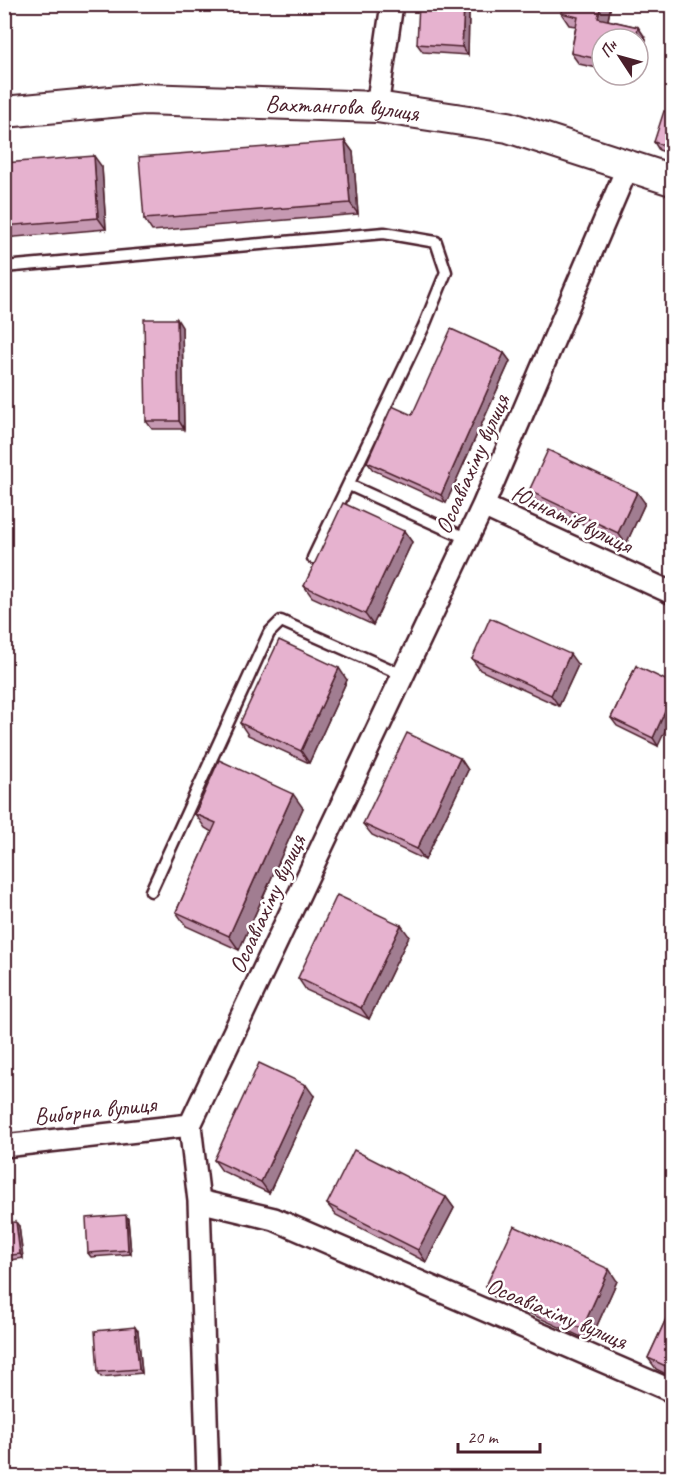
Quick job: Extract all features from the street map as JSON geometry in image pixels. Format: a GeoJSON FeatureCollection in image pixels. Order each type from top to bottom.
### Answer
{"type":"FeatureCollection","features":[{"type":"Feature","properties":{"kind":"main road","name":"Вахтангова вулиця"},"geometry":{"type":"LineString","coordinates":[[4,112],[143,99],[377,107],[508,127],[672,180]]}},
{"type":"Feature","properties":{"kind":"street"},"geometry":{"type":"LineString","coordinates":[[377,107],[392,4]]}},
{"type":"Feature","properties":{"kind":"street","name":"Осоавіахіму вулиця"},"geometry":{"type":"LineString","coordinates":[[190,1125],[468,539],[628,166]]}},
{"type":"Feature","properties":{"kind":"street","name":"Юннатів вулиця"},"geometry":{"type":"LineString","coordinates":[[483,506],[672,593]]}},
{"type":"Feature","properties":{"kind":"street"},"geometry":{"type":"LineString","coordinates":[[190,1125],[199,1201],[208,1478]]}},
{"type":"Feature","properties":{"kind":"street","name":"Виборна вулиця"},"geometry":{"type":"LineString","coordinates":[[4,1146],[190,1125]]}},
{"type":"Feature","properties":{"kind":"street","name":"Осоавіахіму вулиця"},"geometry":{"type":"LineString","coordinates":[[199,1201],[274,1219],[672,1391]]}},
{"type":"Feature","properties":{"kind":"lane"},"geometry":{"type":"LineString","coordinates":[[4,267],[384,233],[436,242],[446,272],[424,326],[350,485],[313,558]]}},
{"type":"Feature","properties":{"kind":"lane"},"geometry":{"type":"LineString","coordinates":[[350,485],[468,539]]}},
{"type":"Feature","properties":{"kind":"lane"},"geometry":{"type":"LineString","coordinates":[[151,891],[269,633],[281,621],[403,675]]}},
{"type":"Feature","properties":{"kind":"building"},"geometry":{"type":"Polygon","coordinates":[[[419,4],[464,5],[462,47],[417,44],[419,4]]]}},
{"type":"Feature","properties":{"kind":"building"},"geometry":{"type":"Polygon","coordinates":[[[563,4],[601,4],[598,18],[638,27],[590,27],[590,57],[571,53],[578,17],[561,13],[563,4]]]}},
{"type":"Feature","properties":{"kind":"building"},"geometry":{"type":"Polygon","coordinates":[[[664,111],[672,114],[672,148],[654,142],[664,111]]]}},
{"type":"Feature","properties":{"kind":"building"},"geometry":{"type":"Polygon","coordinates":[[[345,141],[350,203],[144,219],[139,157],[345,141]]]}},
{"type":"Feature","properties":{"kind":"building"},"geometry":{"type":"Polygon","coordinates":[[[94,156],[98,218],[4,226],[4,163],[94,156]]]}},
{"type":"Feature","properties":{"kind":"building"},"geometry":{"type":"Polygon","coordinates":[[[144,319],[177,319],[179,421],[146,421],[144,319]]]}},
{"type":"Feature","properties":{"kind":"building"},"geometry":{"type":"Polygon","coordinates":[[[451,329],[504,353],[441,495],[367,462],[392,406],[412,415],[451,329]]]}},
{"type":"Feature","properties":{"kind":"building"},"geometry":{"type":"Polygon","coordinates":[[[548,450],[637,492],[618,533],[529,491],[548,450]]]}},
{"type":"Feature","properties":{"kind":"building"},"geometry":{"type":"Polygon","coordinates":[[[343,503],[404,531],[365,614],[304,586],[343,503]]]}},
{"type":"Feature","properties":{"kind":"building"},"geometry":{"type":"Polygon","coordinates":[[[490,618],[570,654],[551,695],[472,659],[490,618]]]}},
{"type":"Feature","properties":{"kind":"building"},"geometry":{"type":"Polygon","coordinates":[[[279,640],[339,668],[301,751],[240,723],[279,640]]]}},
{"type":"Feature","properties":{"kind":"building"},"geometry":{"type":"Polygon","coordinates":[[[636,666],[672,683],[672,696],[653,738],[611,718],[636,666]]]}},
{"type":"Feature","properties":{"kind":"building"},"geometry":{"type":"Polygon","coordinates":[[[407,733],[460,758],[417,849],[363,824],[407,733]]]}},
{"type":"Feature","properties":{"kind":"building"},"geometry":{"type":"Polygon","coordinates":[[[219,760],[293,794],[229,936],[176,912],[216,823],[195,814],[219,760]]]}},
{"type":"Feature","properties":{"kind":"building"},"geometry":{"type":"Polygon","coordinates":[[[337,895],[401,925],[361,1008],[298,978],[337,895]]]}},
{"type":"Feature","properties":{"kind":"building"},"geometry":{"type":"Polygon","coordinates":[[[259,1063],[306,1085],[261,1182],[214,1160],[259,1063]]]}},
{"type":"Feature","properties":{"kind":"building"},"geometry":{"type":"Polygon","coordinates":[[[354,1150],[446,1197],[418,1250],[327,1204],[354,1150]]]}},
{"type":"Feature","properties":{"kind":"building"},"geometry":{"type":"Polygon","coordinates":[[[126,1215],[128,1250],[88,1253],[86,1218],[126,1215]]]}},
{"type":"Feature","properties":{"kind":"building"},"geometry":{"type":"Polygon","coordinates":[[[16,1222],[20,1254],[4,1256],[4,1223],[16,1222]]]}},
{"type":"Feature","properties":{"kind":"building"},"geometry":{"type":"Polygon","coordinates":[[[514,1226],[609,1269],[582,1329],[486,1286],[514,1226]]]}},
{"type":"Feature","properties":{"kind":"building"},"geometry":{"type":"Polygon","coordinates":[[[672,1306],[672,1369],[648,1358],[672,1306]]]}},
{"type":"Feature","properties":{"kind":"building"},"geometry":{"type":"Polygon","coordinates":[[[135,1327],[139,1369],[98,1372],[95,1331],[135,1327]]]}}]}
